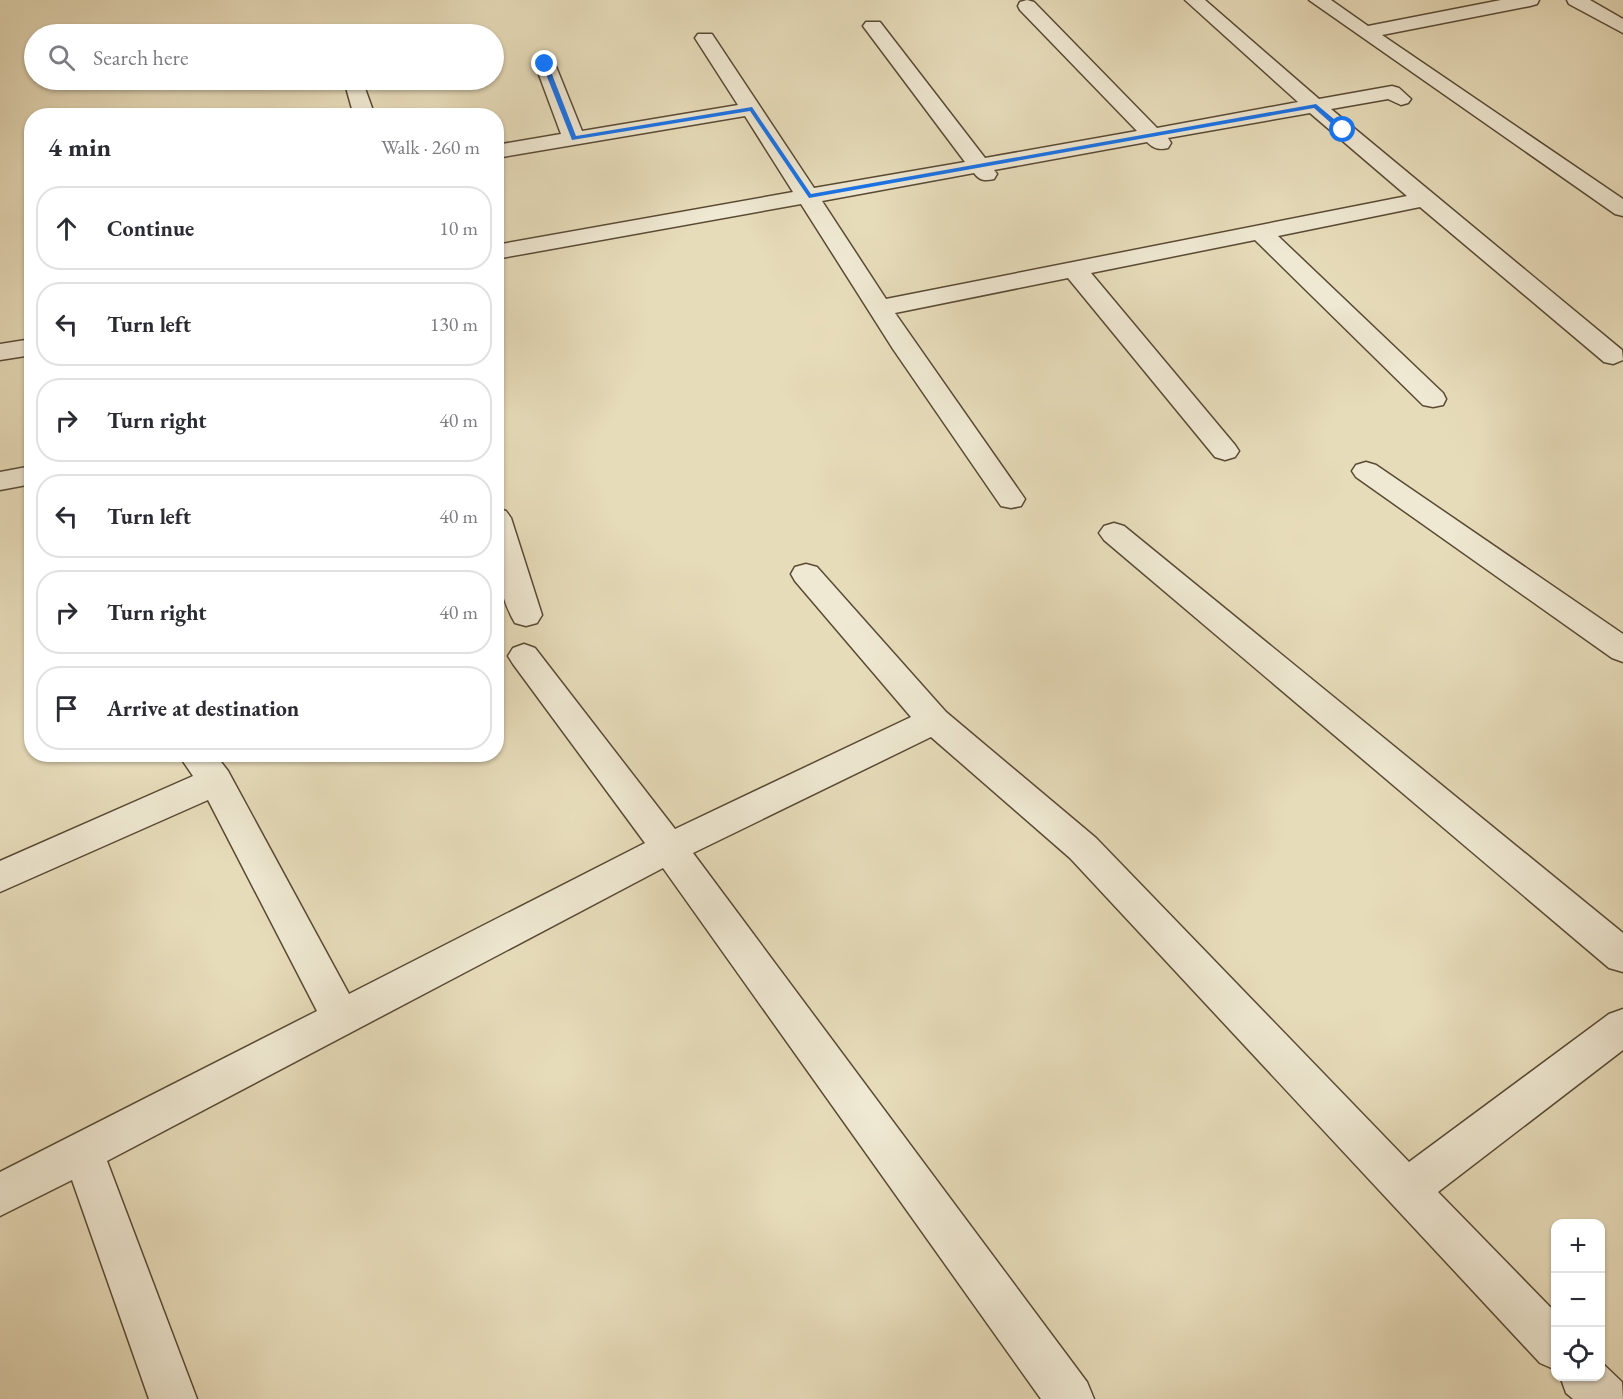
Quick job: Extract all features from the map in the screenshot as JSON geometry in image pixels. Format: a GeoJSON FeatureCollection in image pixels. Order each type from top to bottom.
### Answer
{"type":"FeatureCollection","features":[{"type":"Feature","properties":{"kind":"street"},"geometry":{"type":"LineString","coordinates":[[1194,0],[1427,200],[1614,356]]}},
{"type":"Feature","properties":{"kind":"street"},"geometry":{"type":"LineString","coordinates":[[1318,0],[1623,209]]}},
{"type":"Feature","properties":{"kind":"street"},"geometry":{"type":"LineString","coordinates":[[1365,32],[1530,0]]}},
{"type":"Feature","properties":{"kind":"street"},"geometry":{"type":"LineString","coordinates":[[1576,0],[1623,27]]}},
{"type":"Feature","properties":{"kind":"street"},"geometry":{"type":"LineString","coordinates":[[1027,6],[1156,139]]}},
{"type":"Feature","properties":{"kind":"street"},"geometry":{"type":"LineString","coordinates":[[873,26],[982,170]]}},
{"type":"Feature","properties":{"kind":"street"},"geometry":{"type":"LineString","coordinates":[[705,38],[880,308],[1011,499]]}},
{"type":"Feature","properties":{"kind":"street"},"geometry":{"type":"LineString","coordinates":[[545,64],[574,139]]}},
{"type":"Feature","properties":{"kind":"street"},"geometry":{"type":"LineString","coordinates":[[357,90],[362,108]]}},
{"type":"Feature","properties":{"kind":"street"},"geometry":{"type":"LineString","coordinates":[[504,151],[752,109]]}},
{"type":"Feature","properties":{"kind":"street"},"geometry":{"type":"LineString","coordinates":[[504,260],[812,201],[1320,109]]}},
{"type":"Feature","properties":{"kind":"street"},"geometry":{"type":"LineString","coordinates":[[880,308],[1427,200]]}},
{"type":"Feature","properties":{"kind":"street"},"geometry":{"type":"LineString","coordinates":[[504,251],[812,201]]}},
{"type":"Feature","properties":{"kind":"street"},"geometry":{"type":"LineString","coordinates":[[1260,232],[1432,399]]}},
{"type":"Feature","properties":{"kind":"street"},"geometry":{"type":"LineString","coordinates":[[1074,269],[1225,451]]}},
{"type":"Feature","properties":{"kind":"street"},"geometry":{"type":"LineString","coordinates":[[0,341],[24,336]]}},
{"type":"Feature","properties":{"kind":"street"},"geometry":{"type":"LineString","coordinates":[[0,352],[24,348]]}},
{"type":"Feature","properties":{"kind":"street"},"geometry":{"type":"LineString","coordinates":[[1366,471],[1615,634]]}},
{"type":"Feature","properties":{"kind":"street"},"geometry":{"type":"LineString","coordinates":[[0,481],[24,476]]}},
{"type":"Feature","properties":{"kind":"street"},"geometry":{"type":"LineString","coordinates":[[1114,533],[1623,956]]}},
{"type":"Feature","properties":{"kind":"street"},"geometry":{"type":"LineString","coordinates":[[504,544],[526,615]]}},
{"type":"Feature","properties":{"kind":"street"},"geometry":{"type":"LineString","coordinates":[[806,574],[934,720],[1083,848],[1551,1342]]}},
{"type":"Feature","properties":{"kind":"street"},"geometry":{"type":"LineString","coordinates":[[524,656],[669,848],[1070,1399]]}},
{"type":"Feature","properties":{"kind":"street"},"geometry":{"type":"LineString","coordinates":[[0,1196],[669,848],[934,720]]}},
{"type":"Feature","properties":{"kind":"street"},"geometry":{"type":"LineString","coordinates":[[0,876],[206,768],[340,1018]]}},
{"type":"Feature","properties":{"kind":"street"},"geometry":{"type":"LineString","coordinates":[[1406,1190],[1623,1027]]}},
{"type":"Feature","properties":{"kind":"street"},"geometry":{"type":"LineString","coordinates":[[83,1152],[173,1399]]}},
{"type":"Feature","properties":{"kind":"street"},"geometry":{"type":"LineString","coordinates":[[1588,1381],[1605,1399]]}},
{"type":"Feature","properties":{"kind":"route"},"geometry":{"type":"LineString","coordinates":[[545,64],[574,139],[752,109],[809,196],[1316,106],[1343,130]]}}]}
